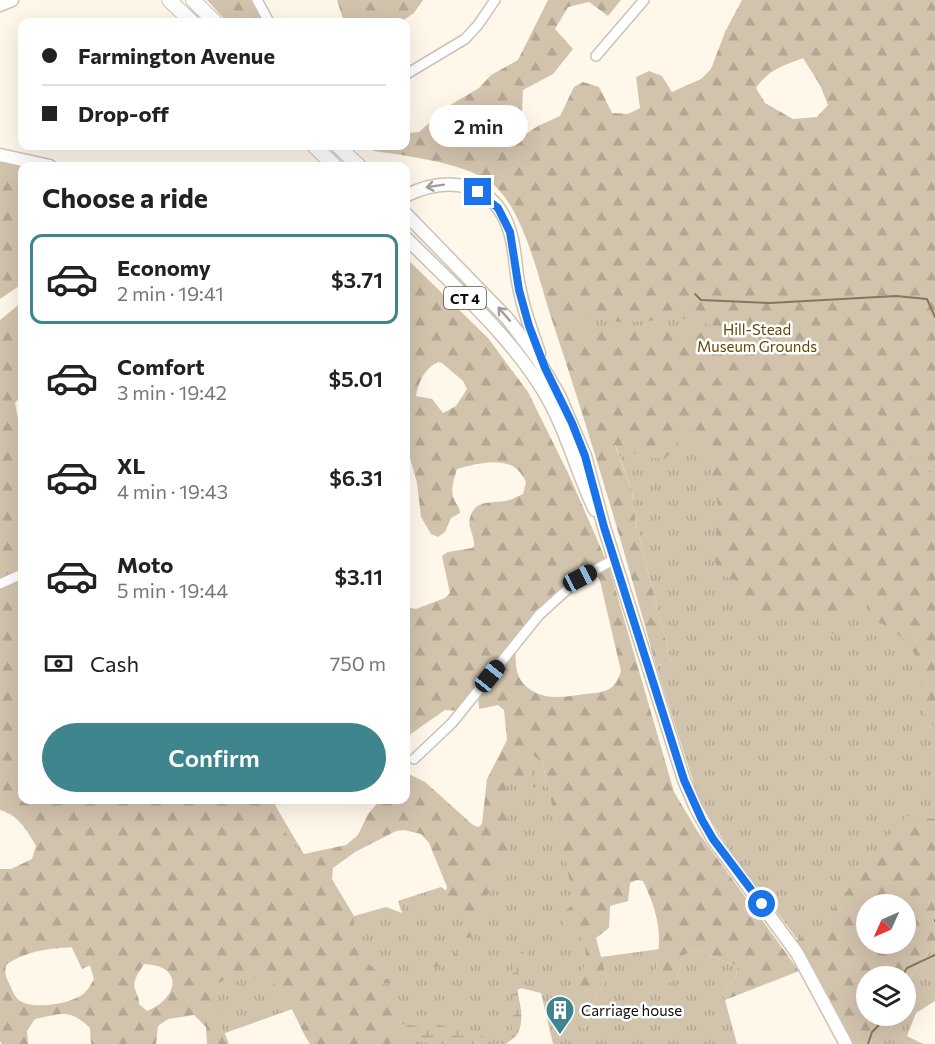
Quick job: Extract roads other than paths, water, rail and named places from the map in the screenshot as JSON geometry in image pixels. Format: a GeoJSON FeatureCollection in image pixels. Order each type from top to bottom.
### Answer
{"type":"FeatureCollection","features":[{"type":"Feature","properties":{"kind":"highway"},"geometry":{"type":"LineString","coordinates":[[169,0],[188,18]]}},
{"type":"Feature","properties":{"kind":"highway"},"geometry":{"type":"LineString","coordinates":[[193,0],[211,18]]}},
{"type":"Feature","properties":{"kind":"highway"},"geometry":{"type":"LineString","coordinates":[[318,150],[329,162]]}},
{"type":"Feature","properties":{"kind":"highway"},"geometry":{"type":"LineString","coordinates":[[342,150],[355,162]]}},
{"type":"Feature","properties":{"kind":"main road"},"geometry":{"type":"LineString","coordinates":[[0,5],[12,0]]}},
{"type":"Feature","properties":{"kind":"main road"},"geometry":{"type":"LineString","coordinates":[[0,155],[32,162]]}},
{"type":"Feature","properties":{"kind":"main road","name":"CT 4"},"geometry":{"type":"LineString","coordinates":[[410,194],[430,186],[455,184],[478,192],[498,208],[510,232],[522,302],[550,379],[580,444],[684,780],[713,839],[797,953],[846,1044]]}},
{"type":"Feature","properties":{"kind":"main road"},"geometry":{"type":"LineString","coordinates":[[410,218],[507,318],[550,379]]}},
{"type":"Feature","properties":{"kind":"main road","name":"CT 4"},"geometry":{"type":"LineString","coordinates":[[410,242],[500,335],[539,384],[563,428],[591,501],[604,527]]}},
{"type":"Feature","properties":{"kind":"street"},"geometry":{"type":"LineString","coordinates":[[257,0],[267,18]]}},
{"type":"Feature","properties":{"kind":"street"},"geometry":{"type":"LineString","coordinates":[[410,72],[465,39],[495,0]]}},
{"type":"Feature","properties":{"kind":"street"},"geometry":{"type":"LineString","coordinates":[[596,56],[644,0]]}},
{"type":"Feature","properties":{"kind":"street"},"geometry":{"type":"LineString","coordinates":[[414,759],[452,723],[539,615],[580,578],[615,559]]}},
{"type":"Feature","properties":{"kind":"street"},"geometry":{"type":"LineString","coordinates":[[0,584],[18,576]]}},
{"type":"Feature","properties":{"kind":"waterway"},"geometry":{"type":"LineString","coordinates":[[695,294],[701,300],[770,303],[896,296],[927,299],[935,317]]}},
{"type":"Feature","properties":{"kind":"waterway"},"geometry":{"type":"LineString","coordinates":[[911,966],[935,955]]}},
{"type":"Feature","properties":{"kind":"waterway"},"geometry":{"type":"LineString","coordinates":[[868,1044],[872,1032],[878,1026]]}},
{"type":"Feature","properties":{"kind":"place","name":"Carriage house"},"geometry":{"type":"Point","coordinates":[560,1036]}},
{"type":"Feature","properties":{"kind":"park label","name":"Hill-Stead Museum Grounds"},"geometry":{"type":"Point","coordinates":[757,338]}}]}
